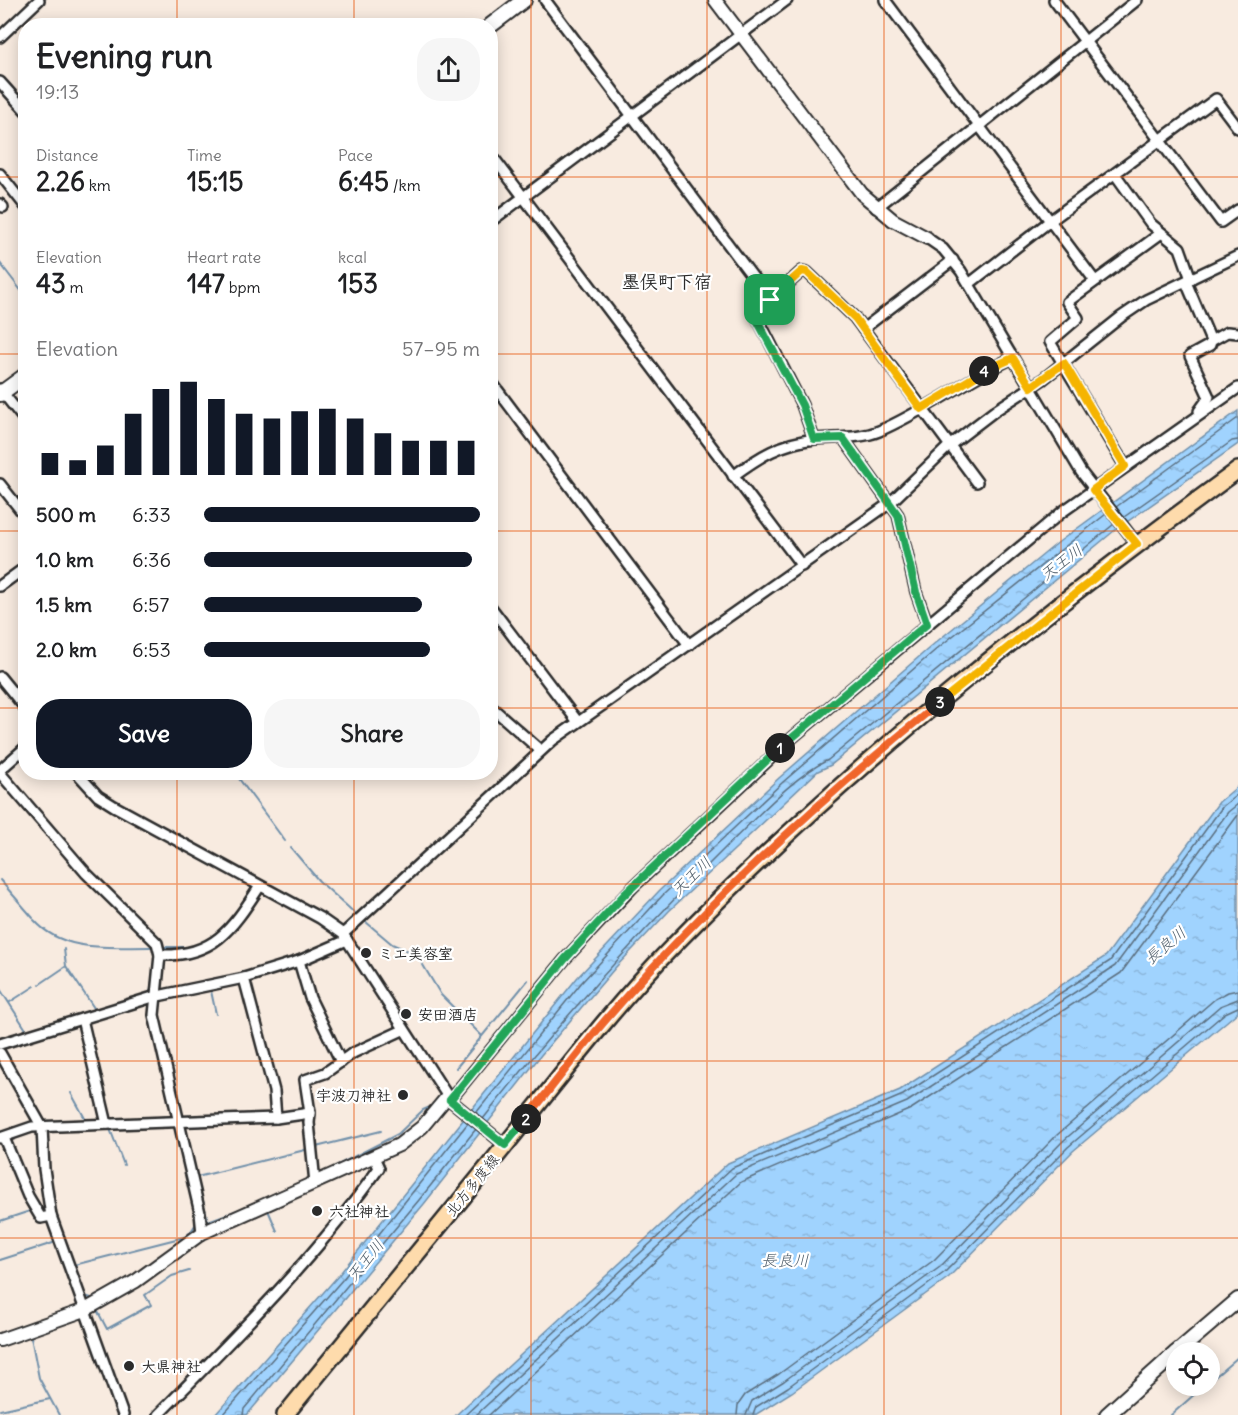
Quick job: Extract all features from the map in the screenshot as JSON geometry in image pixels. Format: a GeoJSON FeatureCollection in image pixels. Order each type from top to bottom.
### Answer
{"type":"FeatureCollection","features":[{"type":"Feature","properties":{"kind":"main road"},"geometry":{"type":"LineString","coordinates":[[498,20],[524,0]]}},
{"type":"Feature","properties":{"kind":"main road"},"geometry":{"type":"LineString","coordinates":[[1,391],[18,380]]}},
{"type":"Feature","properties":{"kind":"main road","name":"北方多度線"},"geometry":{"type":"LineString","coordinates":[[285,1415],[500,1141],[674,945],[808,816],[934,707],[1133,540],[1238,470]]}},
{"type":"Feature","properties":{"kind":"main road"},"geometry":{"type":"LineString","coordinates":[[1189,1342],[1238,1300]]}},
{"type":"Feature","properties":{"kind":"main road"},"geometry":{"type":"LineString","coordinates":[[1107,1415],[1166,1362]]}},
{"type":"Feature","properties":{"kind":"street"},"geometry":{"type":"LineString","coordinates":[[20,18],[39,0]]}},
{"type":"Feature","properties":{"kind":"street"},"geometry":{"type":"LineString","coordinates":[[545,0],[770,300]]}},
{"type":"Feature","properties":{"kind":"street"},"geometry":{"type":"LineString","coordinates":[[715,0],[847,176],[876,208],[927,238],[943,249],[953,260],[1095,493],[1133,540]]}},
{"type":"Feature","properties":{"kind":"street"},"geometry":{"type":"LineString","coordinates":[[498,216],[787,0]]}},
{"type":"Feature","properties":{"kind":"street"},"geometry":{"type":"LineString","coordinates":[[885,0],[1095,281]]}},
{"type":"Feature","properties":{"kind":"street"},"geometry":{"type":"LineString","coordinates":[[1054,0],[1221,222],[1238,210]]}},
{"type":"Feature","properties":{"kind":"street"},"geometry":{"type":"LineString","coordinates":[[876,208],[1137,0]]}},
{"type":"Feature","properties":{"kind":"street"},"geometry":{"type":"LineString","coordinates":[[0,37],[18,20]]}},
{"type":"Feature","properties":{"kind":"street"},"geometry":{"type":"LineString","coordinates":[[0,82],[18,100]]}},
{"type":"Feature","properties":{"kind":"street"},"geometry":{"type":"LineString","coordinates":[[969,284],[1050,221],[1216,99],[1238,128]]}},
{"type":"Feature","properties":{"kind":"street"},"geometry":{"type":"LineString","coordinates":[[498,163],[802,566]]}},
{"type":"Feature","properties":{"kind":"street"},"geometry":{"type":"LineString","coordinates":[[0,174],[18,197]]}},
{"type":"Feature","properties":{"kind":"street"},"geometry":{"type":"LineString","coordinates":[[1115,174],[1160,234],[1180,248],[1211,341]]}},
{"type":"Feature","properties":{"kind":"street"},"geometry":{"type":"LineString","coordinates":[[1125,466],[1050,342],[1078,318],[1067,302],[1160,234]]}},
{"type":"Feature","properties":{"kind":"street"},"geometry":{"type":"LineString","coordinates":[[0,1044],[153,997],[244,978],[299,961],[345,937],[540,750],[890,503],[949,446],[1064,363],[1120,317],[1146,300],[1238,256]]}},
{"type":"Feature","properties":{"kind":"street"},"geometry":{"type":"LineString","coordinates":[[863,329],[953,260]]}},
{"type":"Feature","properties":{"kind":"street"},"geometry":{"type":"LineString","coordinates":[[814,439],[802,405],[755,314],[802,271],[807,272],[863,329],[977,482]]}},
{"type":"Feature","properties":{"kind":"street"},"geometry":{"type":"LineString","coordinates":[[1198,417],[1209,398],[1190,356],[1227,332],[1238,333]]}},
{"type":"Feature","properties":{"kind":"street"},"geometry":{"type":"LineString","coordinates":[[733,476],[765,452],[814,439],[843,438],[877,432],[921,409],[982,372],[1013,358]]}},
{"type":"Feature","properties":{"kind":"street"},"geometry":{"type":"LineString","coordinates":[[0,1340],[85,1310],[136,1281],[202,1233],[374,1157],[411,1137],[439,1109],[451,1101],[565,959],[633,887],[792,738],[927,624],[1095,493],[1125,466],[1238,388]]}},
{"type":"Feature","properties":{"kind":"street"},"geometry":{"type":"LineString","coordinates":[[1,391],[18,412]]}},
{"type":"Feature","properties":{"kind":"street"},"geometry":{"type":"LineString","coordinates":[[498,391],[688,645]]}},
{"type":"Feature","properties":{"kind":"street"},"geometry":{"type":"LineString","coordinates":[[843,438],[898,515],[916,592],[927,624]]}},
{"type":"Feature","properties":{"kind":"street"},"geometry":{"type":"LineString","coordinates":[[0,484],[18,507]]}},
{"type":"Feature","properties":{"kind":"street"},"geometry":{"type":"LineString","coordinates":[[0,586],[18,573]]}},
{"type":"Feature","properties":{"kind":"street"},"geometry":{"type":"LineString","coordinates":[[498,617],[578,722]]}},
{"type":"Feature","properties":{"kind":"street"},"geometry":{"type":"LineString","coordinates":[[0,677],[18,699]]}},
{"type":"Feature","properties":{"kind":"street"},"geometry":{"type":"LineString","coordinates":[[498,713],[540,750]]}},
{"type":"Feature","properties":{"kind":"street"},"geometry":{"type":"LineString","coordinates":[[18,754],[0,771],[86,873],[157,943],[160,955],[153,997],[154,1015],[201,1214],[202,1233]]}},
{"type":"Feature","properties":{"kind":"street"},"geometry":{"type":"LineString","coordinates":[[83,780],[98,796],[114,806],[320,918],[345,937],[451,1101],[500,1141]]}},
{"type":"Feature","properties":{"kind":"street"},"geometry":{"type":"LineString","coordinates":[[160,955],[171,956],[213,945],[236,923],[260,886]]}},
{"type":"Feature","properties":{"kind":"street"},"geometry":{"type":"LineString","coordinates":[[299,961],[310,998],[341,1062]]}},
{"type":"Feature","properties":{"kind":"street"},"geometry":{"type":"LineString","coordinates":[[244,978],[274,1090],[276,1118]]}},
{"type":"Feature","properties":{"kind":"street"},"geometry":{"type":"LineString","coordinates":[[82,1019],[107,1124]]}},
{"type":"Feature","properties":{"kind":"street"},"geometry":{"type":"LineString","coordinates":[[315,1183],[305,1080],[325,1073],[353,1053],[403,1030]]}},
{"type":"Feature","properties":{"kind":"street"},"geometry":{"type":"LineString","coordinates":[[0,1053],[42,1127],[44,1169],[51,1216],[123,1415]]}},
{"type":"Feature","properties":{"kind":"street"},"geometry":{"type":"LineString","coordinates":[[51,1216],[41,1218],[28,1196],[2,1138],[32,1127],[276,1118],[310,1113]]}},
{"type":"Feature","properties":{"kind":"street"},"geometry":{"type":"LineString","coordinates":[[158,1415],[275,1295],[348,1209],[379,1168],[374,1157]]}},
{"type":"Feature","properties":{"kind":"water","name":"天王川"},"geometry":{"type":"Polygon","coordinates":[[[1238,411],[1238,444],[1114,531],[831,765],[818,771],[669,911],[615,968],[541,1055],[424,1204],[247,1415],[215,1415],[338,1276],[577,978],[659,891],[779,778],[935,643],[1060,541],[1238,411]]]}},
{"type":"Feature","properties":{"kind":"water","name":"長良川"},"geometry":{"type":"Polygon","coordinates":[[[1238,786],[1238,1012],[1073,1151],[949,1277],[792,1392],[755,1415],[456,1415],[728,1163],[900,1090],[1106,956],[1219,802],[1238,786]]]}},
{"type":"Feature","properties":{"kind":"waterway"},"geometry":{"type":"LineString","coordinates":[[0,263],[18,287]]}},
{"type":"Feature","properties":{"kind":"waterway"},"geometry":{"type":"LineString","coordinates":[[240,780],[285,841]]}},
{"type":"Feature","properties":{"kind":"waterway"},"geometry":{"type":"LineString","coordinates":[[291,848],[319,881],[358,916]]}},
{"type":"Feature","properties":{"kind":"waterway"},"geometry":{"type":"LineString","coordinates":[[0,880],[33,918]]}},
{"type":"Feature","properties":{"kind":"waterway"},"geometry":{"type":"LineString","coordinates":[[34,920],[46,931],[75,944],[107,947],[156,947]]}},
{"type":"Feature","properties":{"kind":"waterway"},"geometry":{"type":"LineString","coordinates":[[366,922],[392,944],[417,955],[441,995],[482,1036]]}},
{"type":"Feature","properties":{"kind":"waterway"},"geometry":{"type":"LineString","coordinates":[[162,947],[195,947]]}},
{"type":"Feature","properties":{"kind":"waterway"},"geometry":{"type":"LineString","coordinates":[[64,949],[66,966],[96,1011]]}},
{"type":"Feature","properties":{"kind":"waterway"},"geometry":{"type":"LineString","coordinates":[[40,984],[65,967]]}},
{"type":"Feature","properties":{"kind":"waterway"},"geometry":{"type":"LineString","coordinates":[[150,993],[154,968]]}},
{"type":"Feature","properties":{"kind":"waterway"},"geometry":{"type":"LineString","coordinates":[[456,1068],[528,980]]}},
{"type":"Feature","properties":{"kind":"waterway"},"geometry":{"type":"LineString","coordinates":[[10,1002],[35,986]]}},
{"type":"Feature","properties":{"kind":"waterway"},"geometry":{"type":"LineString","coordinates":[[0,989],[27,1031]]}},
{"type":"Feature","properties":{"kind":"waterway"},"geometry":{"type":"LineString","coordinates":[[208,989],[211,991],[216,1014]]}},
{"type":"Feature","properties":{"kind":"waterway"},"geometry":{"type":"LineString","coordinates":[[144,1004],[149,1003],[150,1011]]}},
{"type":"Feature","properties":{"kind":"waterway"},"geometry":{"type":"LineString","coordinates":[[71,1093],[87,1122]]}},
{"type":"Feature","properties":{"kind":"waterway"},"geometry":{"type":"LineString","coordinates":[[334,1167],[398,1134],[423,1110],[430,1107]]}},
{"type":"Feature","properties":{"kind":"waterway"},"geometry":{"type":"LineString","coordinates":[[110,1129],[124,1165]]}},
{"type":"Feature","properties":{"kind":"waterway"},"geometry":{"type":"LineString","coordinates":[[316,1147],[381,1131]]}},
{"type":"Feature","properties":{"kind":"waterway"},"geometry":{"type":"LineString","coordinates":[[197,1177],[305,1150],[307,1147]]}},
{"type":"Feature","properties":{"kind":"waterway"},"geometry":{"type":"LineString","coordinates":[[198,1181],[208,1221],[246,1207]]}},
{"type":"Feature","properties":{"kind":"waterway"},"geometry":{"type":"LineString","coordinates":[[0,1221],[33,1210]]}},
{"type":"Feature","properties":{"kind":"waterway"},"geometry":{"type":"LineString","coordinates":[[268,1210],[277,1231]]}},
{"type":"Feature","properties":{"kind":"waterway"},"geometry":{"type":"LineString","coordinates":[[58,1219],[61,1232]]}},
{"type":"Feature","properties":{"kind":"waterway"},"geometry":{"type":"LineString","coordinates":[[130,1278],[179,1244],[197,1220]]}},
{"type":"Feature","properties":{"kind":"waterway"},"geometry":{"type":"LineString","coordinates":[[74,1265],[184,1237]]}},
{"type":"Feature","properties":{"kind":"waterway"},"geometry":{"type":"LineString","coordinates":[[0,1260],[53,1243]]}},
{"type":"Feature","properties":{"kind":"waterway"},"geometry":{"type":"LineString","coordinates":[[72,1260],[85,1296],[94,1299]]}},
{"type":"Feature","properties":{"kind":"waterway"},"geometry":{"type":"LineString","coordinates":[[97,1310],[107,1329],[151,1305],[145,1295],[172,1276],[189,1271]]}},
{"type":"Feature","properties":{"kind":"waterway"},"geometry":{"type":"LineString","coordinates":[[31,1337],[39,1378],[59,1415]]}},
{"type":"Feature","properties":{"kind":"waterway"},"geometry":{"type":"LineString","coordinates":[[1220,1373],[1238,1357]]}},
{"type":"Feature","properties":{"kind":"waterway"},"geometry":{"type":"LineString","coordinates":[[1171,1415],[1193,1396]]}},
{"type":"Feature","properties":{"kind":"waterway"},"geometry":{"type":"LineString","coordinates":[[0,1410],[50,1399]]}},
{"type":"Feature","properties":{"kind":"place","name":"ミエ美容室"},"geometry":{"type":"Point","coordinates":[366,953]}},
{"type":"Feature","properties":{"kind":"place","name":"安田酒店"},"geometry":{"type":"Point","coordinates":[406,1014]}},
{"type":"Feature","properties":{"kind":"place","name":"宇波刀神社"},"geometry":{"type":"Point","coordinates":[403,1095]}},
{"type":"Feature","properties":{"kind":"place","name":"六社神社"},"geometry":{"type":"Point","coordinates":[317,1211]}},
{"type":"Feature","properties":{"kind":"place","name":"大県神社"},"geometry":{"type":"Point","coordinates":[129,1366]}},
{"type":"Feature","properties":{"kind":"district","name":"墨俣町下宿"},"geometry":{"type":"Point","coordinates":[667,281]}},
{"type":"Feature","properties":{"kind":"route"},"geometry":{"type":"LineString","coordinates":[[802,271],[807,272],[855,318],[921,409],[982,372],[1013,358],[1031,387],[1064,363],[1125,466],[1093,490],[1137,544],[925,714],[816,808],[674,945],[608,1017],[505,1145],[450,1100],[565,959],[633,887],[707,815],[792,738],[866,673],[927,624],[916,592],[898,515],[843,438],[814,439],[802,405],[755,314],[770,300],[802,271]]}}]}
